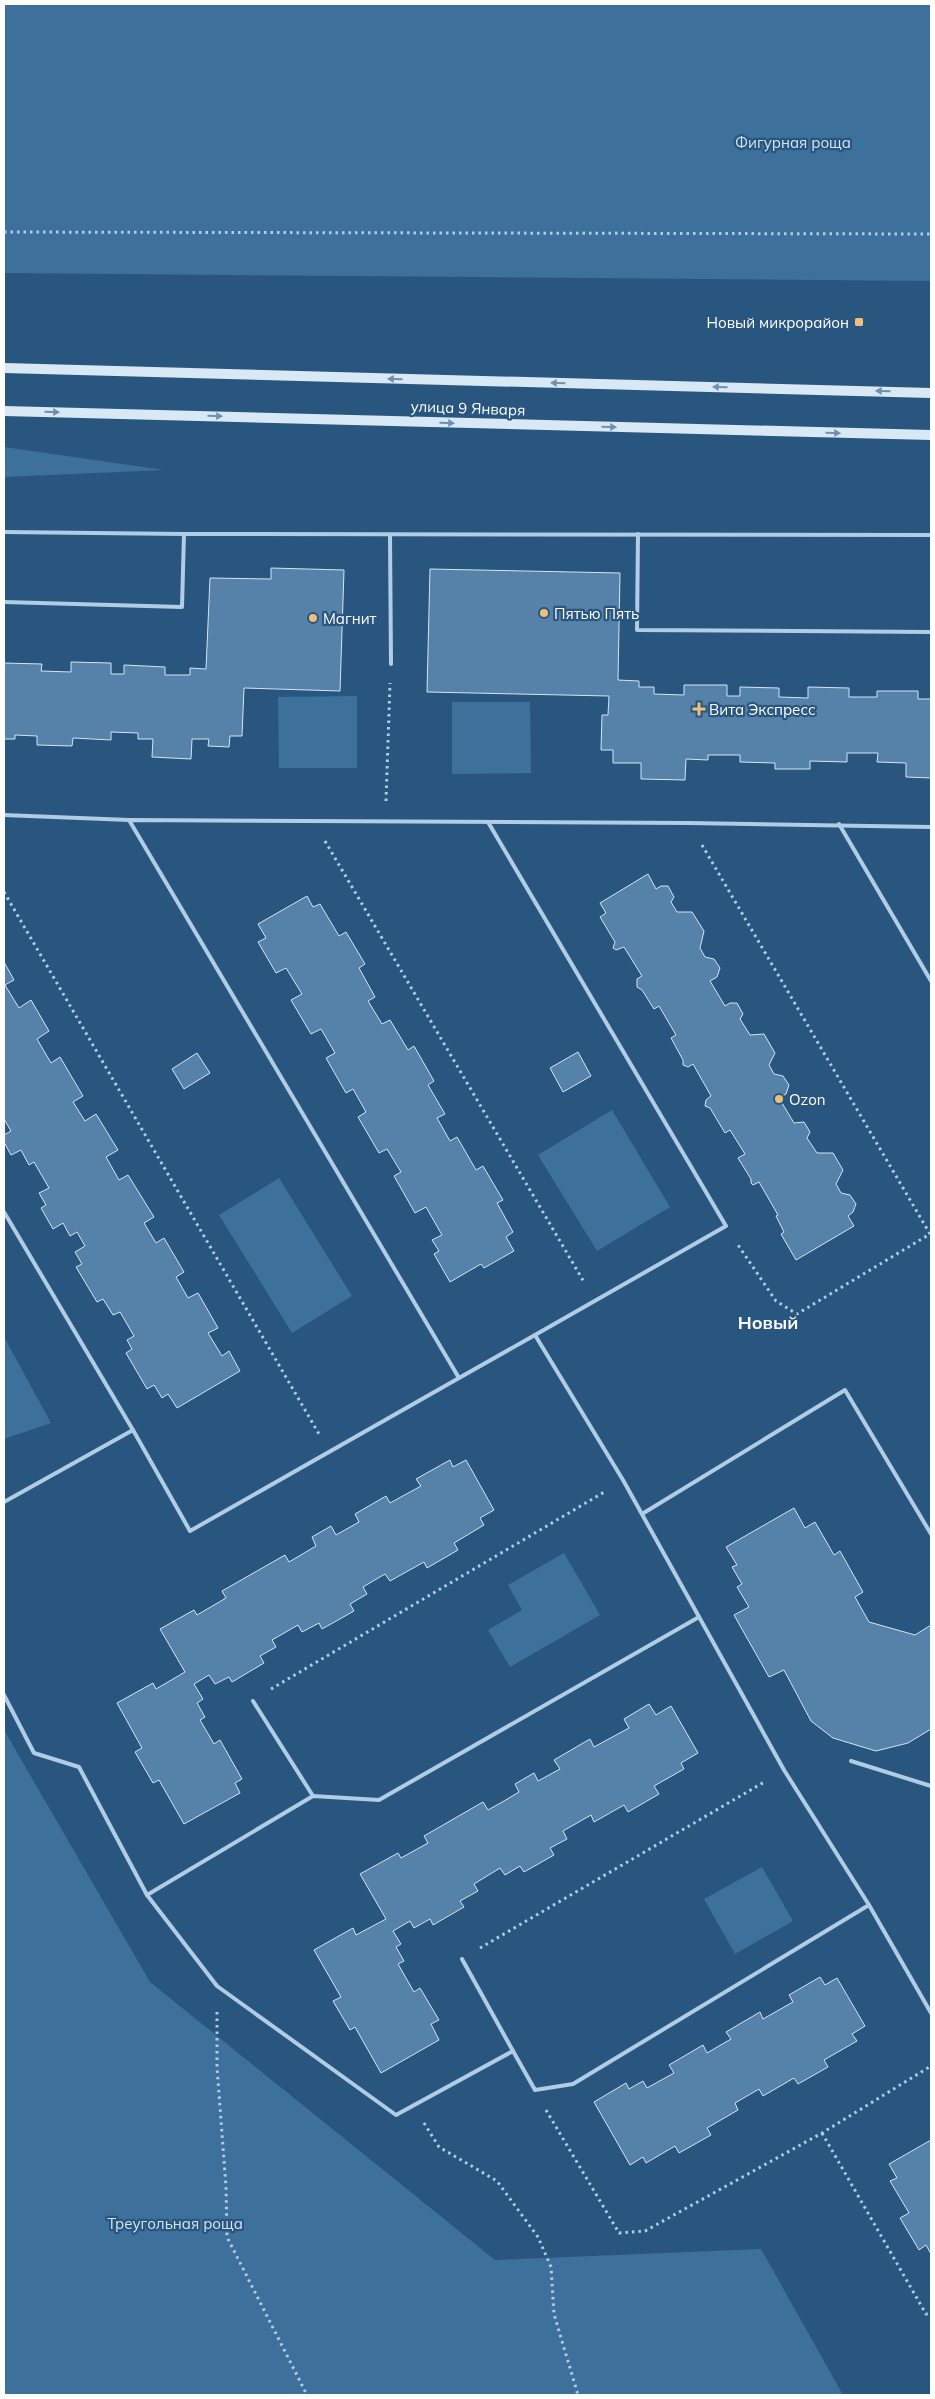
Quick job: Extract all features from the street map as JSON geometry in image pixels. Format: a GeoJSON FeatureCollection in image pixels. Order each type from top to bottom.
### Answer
{"type":"FeatureCollection","features":[{"type":"Feature","properties":{"kind":"main road","name":"улица 9 Января"},"geometry":{"type":"LineString","coordinates":[[4,368],[931,393]]}},
{"type":"Feature","properties":{"kind":"main road","name":"улица 9 Января"},"geometry":{"type":"LineString","coordinates":[[4,411],[931,435]]}},
{"type":"Feature","properties":{"kind":"lane"},"geometry":{"type":"LineString","coordinates":[[4,532],[390,536],[638,534],[931,535]]}},
{"type":"Feature","properties":{"kind":"lane"},"geometry":{"type":"LineString","coordinates":[[4,602],[182,607],[184,534]]}},
{"type":"Feature","properties":{"kind":"lane"},"geometry":{"type":"LineString","coordinates":[[638,534],[637,630],[931,632]]}},
{"type":"Feature","properties":{"kind":"lane"},"geometry":{"type":"LineString","coordinates":[[390,536],[391,664]]}},
{"type":"Feature","properties":{"kind":"lane"},"geometry":{"type":"LineString","coordinates":[[4,815],[129,820],[839,824],[931,827]]}},
{"type":"Feature","properties":{"kind":"lane"},"geometry":{"type":"LineString","coordinates":[[129,820],[459,1378]]}},
{"type":"Feature","properties":{"kind":"lane"},"geometry":{"type":"LineString","coordinates":[[4,1212],[133,1430],[190,1531],[726,1226],[488,822]]}},
{"type":"Feature","properties":{"kind":"lane"},"geometry":{"type":"LineString","coordinates":[[839,824],[931,981]]}},
{"type":"Feature","properties":{"kind":"lane"},"geometry":{"type":"LineString","coordinates":[[535,1335],[623,1480],[784,1770],[869,1904],[931,2013]]}},
{"type":"Feature","properties":{"kind":"lane"},"geometry":{"type":"LineString","coordinates":[[642,1514],[845,1390],[931,1534]]}},
{"type":"Feature","properties":{"kind":"lane"},"geometry":{"type":"LineString","coordinates":[[4,1502],[133,1430]]}},
{"type":"Feature","properties":{"kind":"lane"},"geometry":{"type":"LineString","coordinates":[[147,1895],[313,1796],[379,1800],[699,1617]]}},
{"type":"Feature","properties":{"kind":"lane"},"geometry":{"type":"LineString","coordinates":[[4,1696],[34,1753],[79,1767],[147,1895],[216,1986],[396,2115],[513,2051]]}},
{"type":"Feature","properties":{"kind":"lane"},"geometry":{"type":"LineString","coordinates":[[253,1700],[313,1796]]}},
{"type":"Feature","properties":{"kind":"lane"},"geometry":{"type":"LineString","coordinates":[[851,1761],[931,1786]]}},
{"type":"Feature","properties":{"kind":"lane"},"geometry":{"type":"LineString","coordinates":[[462,1958],[535,2090],[573,2084],[869,1904]]}},
{"type":"Feature","properties":{"kind":"path"},"geometry":{"type":"LineString","coordinates":[[4,232],[931,234]]}},
{"type":"Feature","properties":{"kind":"path"},"geometry":{"type":"LineString","coordinates":[[385,822],[391,664]]}},
{"type":"Feature","properties":{"kind":"path"},"geometry":{"type":"LineString","coordinates":[[313,822],[595,1300]]}},
{"type":"Feature","properties":{"kind":"path"},"geometry":{"type":"LineString","coordinates":[[689,823],[930,1234],[797,1314],[776,1301],[726,1226]]}},
{"type":"Feature","properties":{"kind":"path"},"geometry":{"type":"LineString","coordinates":[[4,892],[329,1452]]}},
{"type":"Feature","properties":{"kind":"path"},"geometry":{"type":"LineString","coordinates":[[253,1700],[623,1480]]}},
{"type":"Feature","properties":{"kind":"path"},"geometry":{"type":"LineString","coordinates":[[462,1958],[784,1770]]}},
{"type":"Feature","properties":{"kind":"path"},"geometry":{"type":"LineString","coordinates":[[216,1986],[217,2067],[226,2187],[227,2238],[307,2395]]}},
{"type":"Feature","properties":{"kind":"path"},"geometry":{"type":"LineString","coordinates":[[535,2090],[619,2233],[646,2230],[822,2134],[931,2066]]}},
{"type":"Feature","properties":{"kind":"path"},"geometry":{"type":"LineString","coordinates":[[414,2105],[439,2148],[497,2181],[538,2237],[551,2267],[554,2314],[578,2395]]}},
{"type":"Feature","properties":{"kind":"path"},"geometry":{"type":"LineString","coordinates":[[822,2134],[926,2314],[931,2314]]}},
{"type":"Feature","properties":{"kind":"green space","name":"Фигурная роща"},"geometry":{"type":"Polygon","coordinates":[[[4,4],[931,4],[931,281],[4,273],[4,4]]]}},
{"type":"Feature","properties":{"kind":"green space"},"geometry":{"type":"Polygon","coordinates":[[[4,447],[164,470],[4,477],[4,447]]]}},
{"type":"Feature","properties":{"kind":"green space"},"geometry":{"type":"Polygon","coordinates":[[[357,696],[357,768],[279,768],[278,697],[357,696]]]}},
{"type":"Feature","properties":{"kind":"green space"},"geometry":{"type":"Polygon","coordinates":[[[452,702],[530,702],[531,773],[452,774],[452,702]]]}},
{"type":"Feature","properties":{"kind":"green space"},"geometry":{"type":"Polygon","coordinates":[[[612,1110],[670,1207],[597,1251],[538,1155],[612,1110]]]}},
{"type":"Feature","properties":{"kind":"green space"},"geometry":{"type":"Polygon","coordinates":[[[279,1178],[352,1296],[292,1333],[219,1215],[279,1178]]]}},
{"type":"Feature","properties":{"kind":"green space"},"geometry":{"type":"Polygon","coordinates":[[[4,1337],[51,1423],[4,1439],[4,1337]]]}},
{"type":"Feature","properties":{"kind":"green space"},"geometry":{"type":"Polygon","coordinates":[[[564,1553],[600,1615],[510,1667],[488,1630],[522,1610],[508,1585],[564,1553]]]}},
{"type":"Feature","properties":{"kind":"green space","name":"Треугольная роща"},"geometry":{"type":"Polygon","coordinates":[[[4,1730],[150,1982],[495,2260],[761,2249],[843,2395],[4,2395],[4,1730]]]}},
{"type":"Feature","properties":{"kind":"green space"},"geometry":{"type":"Polygon","coordinates":[[[762,1867],[793,1921],[735,1954],[704,1899],[762,1867]]]}},
{"type":"Feature","properties":{"kind":"building"},"geometry":{"type":"Polygon","coordinates":[[[271,568],[344,570],[340,691],[244,688],[242,736],[230,736],[229,747],[208,746],[209,739],[192,739],[191,759],[152,757],[153,739],[138,739],[138,733],[111,732],[111,740],[73,738],[72,746],[37,745],[37,736],[15,735],[15,739],[4,739],[4,663],[42,664],[41,671],[71,672],[71,662],[111,663],[111,674],[124,674],[124,665],[165,667],[165,675],[190,675],[190,668],[206,669],[210,578],[271,579],[271,568]]]}},
{"type":"Feature","properties":{"kind":"building"},"geometry":{"type":"Polygon","coordinates":[[[430,569],[620,573],[618,680],[639,681],[639,687],[654,687],[654,694],[684,695],[684,685],[727,685],[727,696],[740,696],[740,687],[779,688],[779,697],[808,698],[808,687],[849,688],[849,697],[877,697],[877,691],[918,691],[918,699],[931,699],[931,778],[906,777],[906,763],[877,762],[878,753],[847,753],[847,762],[810,761],[810,769],[775,769],[775,763],[740,762],[740,755],[708,755],[708,760],[686,759],[685,780],[641,779],[641,763],[613,763],[613,750],[601,750],[602,715],[608,715],[609,696],[427,692],[430,569]]]}},
{"type":"Feature","properties":{"kind":"building"},"geometry":{"type":"Polygon","coordinates":[[[648,874],[656,889],[661,886],[668,886],[674,897],[671,902],[677,912],[692,912],[704,931],[700,948],[705,957],[714,959],[720,968],[717,977],[710,981],[725,1006],[730,1003],[737,1003],[743,1014],[740,1019],[750,1035],[764,1034],[775,1053],[769,1065],[774,1074],[783,1076],[789,1085],[786,1094],[779,1098],[794,1123],[804,1122],[810,1132],[807,1138],[817,1153],[833,1153],[843,1170],[836,1184],[841,1193],[850,1195],[856,1204],[853,1212],[848,1216],[854,1226],[796,1260],[781,1234],[784,1232],[776,1216],[778,1215],[759,1182],[753,1185],[751,1183],[751,1179],[738,1158],[745,1154],[730,1130],[725,1133],[710,1108],[705,1106],[706,1100],[711,1096],[693,1064],[688,1067],[683,1065],[683,1060],[671,1038],[676,1035],[659,1006],[654,1009],[642,990],[637,987],[637,979],[642,976],[624,947],[616,950],[613,948],[615,942],[600,917],[606,913],[600,903],[648,874]]]}},
{"type":"Feature","properties":{"kind":"building"},"geometry":{"type":"Polygon","coordinates":[[[307,896],[313,907],[320,904],[339,936],[346,932],[365,964],[359,968],[375,997],[368,1001],[382,1024],[390,1020],[408,1050],[414,1046],[434,1081],[428,1085],[445,1114],[437,1118],[450,1141],[457,1137],[476,1170],[483,1166],[503,1200],[497,1203],[513,1232],[506,1237],[514,1251],[484,1268],[481,1264],[450,1282],[434,1254],[439,1251],[432,1240],[442,1235],[426,1207],[415,1213],[394,1176],[401,1172],[387,1149],[379,1153],[358,1117],[366,1112],[353,1089],[346,1093],[326,1058],[335,1053],[321,1029],[311,1034],[291,1000],[302,994],[286,968],[276,973],[258,942],[266,938],[258,924],[307,896]]]}},
{"type":"Feature","properties":{"kind":"building"},"geometry":{"type":"Polygon","coordinates":[[[4,962],[14,980],[5,985],[19,1008],[31,1000],[49,1031],[37,1039],[51,1063],[60,1057],[83,1096],[73,1102],[85,1121],[96,1114],[118,1150],[106,1157],[119,1180],[128,1175],[154,1217],[144,1223],[156,1243],[164,1238],[184,1272],[176,1277],[188,1298],[198,1293],[218,1328],[208,1333],[222,1356],[229,1351],[240,1371],[177,1408],[168,1394],[162,1398],[154,1385],[147,1389],[126,1353],[132,1349],[127,1340],[134,1336],[120,1312],[113,1315],[103,1299],[97,1302],[76,1267],[82,1264],[75,1252],[85,1246],[77,1232],[70,1236],[63,1223],[53,1229],[41,1208],[46,1205],[39,1193],[49,1188],[34,1162],[29,1165],[21,1150],[11,1155],[4,1142],[4,1135],[11,1131],[4,1119],[4,962]]]}},
{"type":"Feature","properties":{"kind":"building"},"geometry":{"type":"Polygon","coordinates":[[[578,1052],[591,1076],[563,1092],[550,1068],[578,1052]]]}},
{"type":"Feature","properties":{"kind":"building"},"geometry":{"type":"Polygon","coordinates":[[[197,1053],[210,1073],[184,1089],[172,1069],[197,1053]]]}},
{"type":"Feature","properties":{"kind":"building"},"geometry":{"type":"Polygon","coordinates":[[[450,1460],[453,1467],[466,1460],[494,1510],[480,1518],[484,1525],[454,1543],[458,1550],[427,1568],[424,1562],[390,1581],[385,1574],[363,1587],[367,1594],[350,1604],[354,1611],[322,1629],[319,1623],[302,1632],[298,1625],[272,1640],[276,1647],[260,1656],[264,1663],[232,1682],[229,1677],[215,1684],[209,1675],[194,1684],[203,1699],[197,1703],[205,1717],[200,1720],[214,1744],[220,1740],[242,1779],[235,1783],[240,1793],[184,1824],[159,1780],[153,1783],[135,1752],[142,1748],[117,1703],[153,1683],[156,1689],[185,1672],[160,1629],[194,1610],[197,1615],[226,1598],[222,1591],[285,1555],[289,1562],[316,1546],[312,1537],[331,1526],[336,1535],[359,1522],[355,1514],[386,1496],[390,1503],[421,1486],[416,1479],[450,1460]]]}},
{"type":"Feature","properties":{"kind":"building"},"geometry":{"type":"Polygon","coordinates":[[[794,1508],[805,1528],[815,1522],[834,1555],[840,1551],[863,1592],[855,1597],[869,1622],[915,1635],[931,1625],[931,1729],[908,1743],[876,1751],[833,1738],[811,1721],[784,1670],[769,1677],[734,1615],[749,1607],[737,1587],[742,1584],[732,1567],[737,1565],[726,1547],[794,1508]]]}},
{"type":"Feature","properties":{"kind":"building"},"geometry":{"type":"Polygon","coordinates":[[[649,1704],[656,1715],[671,1706],[698,1753],[681,1763],[684,1769],[654,1786],[659,1794],[628,1812],[624,1805],[594,1822],[591,1815],[563,1831],[567,1839],[550,1848],[554,1855],[524,1872],[520,1866],[505,1875],[500,1868],[474,1884],[478,1891],[460,1901],[464,1907],[433,1925],[430,1919],[414,1928],[410,1921],[393,1931],[401,1944],[396,1947],[404,1961],[398,1964],[414,1992],[420,1988],[439,2020],[431,2024],[439,2040],[381,2073],[355,2027],[350,2030],[333,2001],[341,1997],[314,1950],[353,1928],[356,1935],[386,1919],[360,1874],[398,1853],[401,1858],[428,1843],[424,1836],[483,1802],[488,1810],[504,1801],[519,1792],[515,1784],[534,1773],[538,1781],[560,1769],[554,1760],[590,1739],[594,1747],[629,1728],[624,1719],[649,1704]]]}},
{"type":"Feature","properties":{"kind":"building"},"geometry":{"type":"Polygon","coordinates":[[[820,1977],[825,1985],[837,1978],[865,2026],[852,2034],[857,2041],[824,2060],[828,2067],[798,2084],[794,2078],[763,2096],[759,2089],[735,2103],[738,2110],[707,2128],[711,2135],[679,2153],[675,2146],[646,2163],[643,2157],[630,2165],[594,2102],[626,2083],[629,2089],[643,2081],[647,2088],[674,2073],[669,2065],[703,2045],[707,2053],[731,2039],[726,2032],[760,2012],[763,2019],[793,2002],[789,1995],[820,1977]]]}},
{"type":"Feature","properties":{"kind":"building"},"geometry":{"type":"Polygon","coordinates":[[[931,2140],[931,2254],[926,2245],[919,2250],[900,2218],[909,2213],[890,2181],[897,2178],[889,2164],[931,2140]]]}},
{"type":"Feature","properties":{"kind":"place","name":"Новый микрорайон"},"geometry":{"type":"Point","coordinates":[859,322]}},
{"type":"Feature","properties":{"kind":"place","name":"Пятью Пять"},"geometry":{"type":"Point","coordinates":[544,613]}},
{"type":"Feature","properties":{"kind":"place","name":"Магнит"},"geometry":{"type":"Point","coordinates":[313,618]}},
{"type":"Feature","properties":{"kind":"place","name":"Вита Экспресс"},"geometry":{"type":"Point","coordinates":[699,709]}},
{"type":"Feature","properties":{"kind":"place","name":"Ozon"},"geometry":{"type":"Point","coordinates":[779,1099]}},
{"type":"Feature","properties":{"kind":"district","name":"Новый"},"geometry":{"type":"Point","coordinates":[768,1322]}}]}
